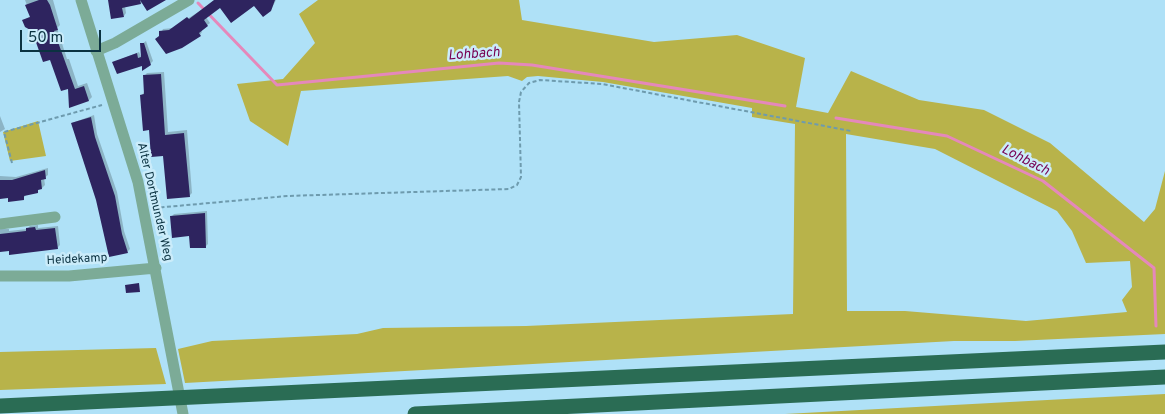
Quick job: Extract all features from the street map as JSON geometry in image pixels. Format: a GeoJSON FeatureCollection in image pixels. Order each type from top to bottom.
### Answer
{"type":"FeatureCollection","features":[{"type":"Feature","properties":{"kind":"highway"},"geometry":{"type":"LineString","coordinates":[[0,406],[1165,352]]}},
{"type":"Feature","properties":{"kind":"highway"},"geometry":{"type":"LineString","coordinates":[[415,414],[1165,377]]}},
{"type":"Feature","properties":{"kind":"street","name":"Alter Dortmunder Weg"},"geometry":{"type":"LineString","coordinates":[[81,0],[114,102],[144,209],[184,414]]}},
{"type":"Feature","properties":{"kind":"street"},"geometry":{"type":"LineString","coordinates":[[96,50],[114,44],[189,0]]}},
{"type":"Feature","properties":{"kind":"street"},"geometry":{"type":"LineString","coordinates":[[0,224],[55,218]]}},
{"type":"Feature","properties":{"kind":"street","name":"Heidekamp"},"geometry":{"type":"LineString","coordinates":[[0,276],[69,276],[156,268]]}},
{"type":"Feature","properties":{"kind":"path"},"geometry":{"type":"LineString","coordinates":[[144,209],[286,196],[509,189],[517,185],[521,177],[519,102],[521,92],[529,83],[540,80],[602,84],[851,131]]}},
{"type":"Feature","properties":{"kind":"path"},"geometry":{"type":"LineString","coordinates":[[12,163],[4,132],[105,104]]}},
{"type":"Feature","properties":{"kind":"shaded area"},"geometry":{"type":"Polygon","coordinates":[[[318,0],[519,0],[522,20],[654,42],[737,35],[805,58],[796,107],[828,113],[851,71],[919,100],[984,110],[1050,143],[1144,222],[1155,209],[1165,171],[1165,334],[1015,341],[954,341],[185,383],[178,349],[212,341],[357,334],[383,328],[526,326],[793,314],[795,124],[752,117],[752,108],[603,82],[538,76],[527,77],[522,81],[508,76],[301,91],[288,146],[250,121],[237,84],[283,79],[315,43],[299,14],[318,0]],[[846,134],[847,311],[905,311],[1026,321],[1127,312],[1122,300],[1132,287],[1130,261],[1086,263],[1072,231],[1057,211],[935,149],[846,134]]]}},
{"type":"Feature","properties":{"kind":"shaded area"},"geometry":{"type":"Polygon","coordinates":[[[38,121],[46,156],[10,161],[3,132],[38,121]]]}},
{"type":"Feature","properties":{"kind":"shaded area"},"geometry":{"type":"Polygon","coordinates":[[[156,348],[166,384],[0,390],[0,352],[156,348]]]}},
{"type":"Feature","properties":{"kind":"shaded area"},"geometry":{"type":"Polygon","coordinates":[[[1165,394],[1165,414],[785,414],[1066,399],[1165,394]]]}},
{"type":"Feature","properties":{"kind":"building"},"geometry":{"type":"Polygon","coordinates":[[[39,0],[47,0],[50,5],[58,30],[54,31],[75,89],[84,86],[89,101],[69,108],[68,89],[61,91],[50,60],[43,62],[32,31],[25,27],[22,20],[30,17],[25,5],[39,0]]]}},
{"type":"Feature","properties":{"kind":"building"},"geometry":{"type":"Polygon","coordinates":[[[108,0],[140,0],[141,4],[122,8],[124,17],[111,19],[108,0]]]}},
{"type":"Feature","properties":{"kind":"building"},"geometry":{"type":"Polygon","coordinates":[[[140,0],[166,0],[147,11],[140,0]]]}},
{"type":"Feature","properties":{"kind":"building"},"geometry":{"type":"Polygon","coordinates":[[[214,0],[275,0],[271,11],[263,17],[254,6],[231,23],[220,8],[204,20],[208,26],[199,33],[201,36],[182,48],[166,54],[155,39],[159,36],[159,31],[169,30],[187,17],[189,19],[214,0]]]}},
{"type":"Feature","properties":{"kind":"building"},"geometry":{"type":"Polygon","coordinates":[[[140,43],[144,43],[151,65],[142,71],[142,66],[117,74],[112,62],[137,53],[138,58],[141,57],[140,43]]]}},
{"type":"Feature","properties":{"kind":"building"},"geometry":{"type":"Polygon","coordinates":[[[161,74],[165,135],[184,133],[190,197],[167,199],[163,156],[151,157],[149,130],[143,131],[140,95],[144,94],[143,75],[161,74]]]}},
{"type":"Feature","properties":{"kind":"building"},"geometry":{"type":"Polygon","coordinates":[[[91,117],[95,137],[115,196],[122,234],[128,253],[109,257],[96,200],[71,123],[91,117]]]}},
{"type":"Feature","properties":{"kind":"building"},"geometry":{"type":"Polygon","coordinates":[[[45,170],[46,179],[41,180],[42,189],[38,190],[38,193],[24,196],[24,200],[8,202],[8,198],[0,199],[0,180],[12,180],[45,170]]]}},
{"type":"Feature","properties":{"kind":"building"},"geometry":{"type":"Polygon","coordinates":[[[205,213],[206,248],[190,248],[189,236],[172,238],[170,216],[205,213]]]}},
{"type":"Feature","properties":{"kind":"building"},"geometry":{"type":"Polygon","coordinates":[[[35,227],[36,230],[55,228],[58,249],[9,255],[9,251],[0,252],[0,234],[26,231],[26,228],[35,227]]]}},
{"type":"Feature","properties":{"kind":"building"},"geometry":{"type":"Polygon","coordinates":[[[139,283],[140,292],[126,293],[125,285],[139,283]]]}},
{"type":"Feature","properties":{"kind":"waterway","name":"Lohbach"},"geometry":{"type":"LineString","coordinates":[[198,3],[277,85],[499,63],[532,65],[785,106]]}},
{"type":"Feature","properties":{"kind":"waterway","name":"Lohbach"},"geometry":{"type":"LineString","coordinates":[[836,118],[947,136],[1043,181],[1154,268],[1156,326]]}}]}
